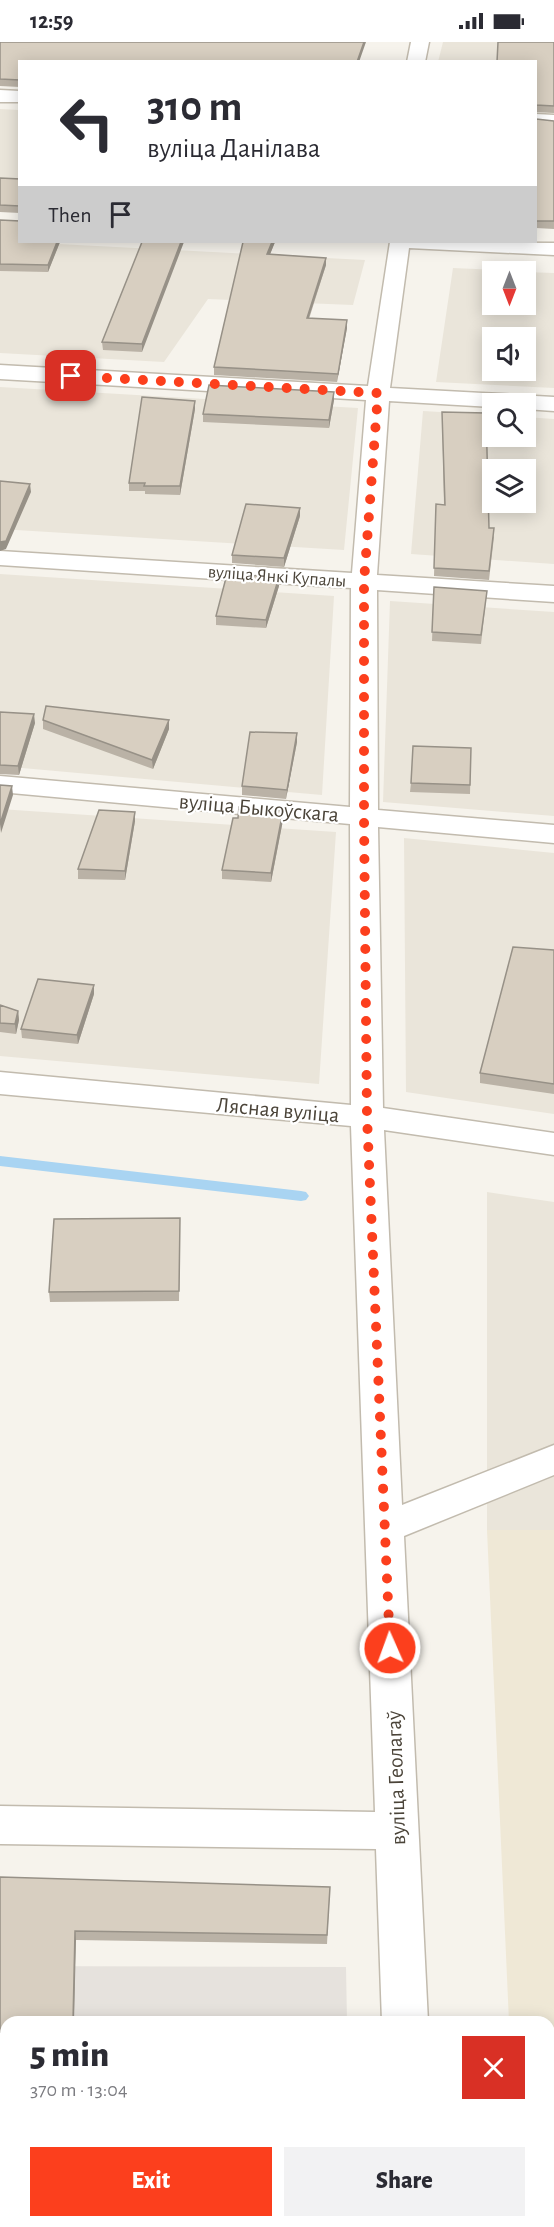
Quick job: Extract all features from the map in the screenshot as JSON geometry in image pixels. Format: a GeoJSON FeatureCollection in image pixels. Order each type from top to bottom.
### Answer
{"type":"FeatureCollection","features":[{"type":"Feature","properties":{"kind":"street"},"geometry":{"type":"LineString","coordinates":[[416,60],[420,42]]}},
{"type":"Feature","properties":{"kind":"street"},"geometry":{"type":"LineString","coordinates":[[0,96],[18,97]]}},
{"type":"Feature","properties":{"kind":"street"},"geometry":{"type":"LineString","coordinates":[[537,120],[554,121]]}},
{"type":"Feature","properties":{"kind":"street","name":"вуліца Геолагаў"},"geometry":{"type":"LineString","coordinates":[[403,243],[378,393],[364,582],[364,816],[367,1117],[405,2016]]}},
{"type":"Feature","properties":{"kind":"street"},"geometry":{"type":"LineString","coordinates":[[425,243],[554,249]]}},
{"type":"Feature","properties":{"kind":"street"},"geometry":{"type":"LineString","coordinates":[[0,372],[554,404]]}},
{"type":"Feature","properties":{"kind":"street","name":"вуліца Янкі Купалы"},"geometry":{"type":"LineString","coordinates":[[0,558],[554,594]]}},
{"type":"Feature","properties":{"kind":"street","name":"вуліца Быкоўскага"},"geometry":{"type":"LineString","coordinates":[[0,784],[554,834]]}},
{"type":"Feature","properties":{"kind":"street","name":"Лясная вуліца"},"geometry":{"type":"LineString","coordinates":[[0,1083],[367,1117],[554,1144]]}},
{"type":"Feature","properties":{"kind":"street"},"geometry":{"type":"LineString","coordinates":[[385,1528],[554,1459]]}},
{"type":"Feature","properties":{"kind":"street"},"geometry":{"type":"LineString","coordinates":[[0,1825],[398,1831]]}},
{"type":"Feature","properties":{"kind":"shaded area"},"geometry":{"type":"Polygon","coordinates":[[[443,42],[554,42],[554,113],[537,112],[537,60],[438,60],[443,42]]]}},
{"type":"Feature","properties":{"kind":"shaded area"},"geometry":{"type":"Polygon","coordinates":[[[0,109],[18,110],[18,211],[0,210],[0,109]]]}},
{"type":"Feature","properties":{"kind":"shaded area"},"geometry":{"type":"Polygon","coordinates":[[[0,241],[365,260],[353,305],[208,299],[164,362],[0,353],[0,241]]]}},
{"type":"Feature","properties":{"kind":"shaded area"},"geometry":{"type":"Polygon","coordinates":[[[453,268],[482,269],[482,315],[536,315],[536,272],[554,273],[554,388],[436,382],[453,268]]]}},
{"type":"Feature","properties":{"kind":"shaded area"},"geometry":{"type":"Polygon","coordinates":[[[0,387],[358,408],[344,550],[0,529],[0,387]]]}},
{"type":"Feature","properties":{"kind":"shaded area"},"geometry":{"type":"Polygon","coordinates":[[[423,411],[482,414],[482,447],[536,447],[536,418],[554,419],[554,564],[411,554],[423,411]]]}},
{"type":"Feature","properties":{"kind":"shaded area"},"geometry":{"type":"Polygon","coordinates":[[[0,574],[334,596],[322,795],[0,766],[0,574]]]}},
{"type":"Feature","properties":{"kind":"shaded area"},"geometry":{"type":"Polygon","coordinates":[[[390,601],[554,612],[554,816],[383,802],[390,601]]]}},
{"type":"Feature","properties":{"kind":"shaded area"},"geometry":{"type":"Polygon","coordinates":[[[0,809],[336,832],[319,1084],[0,1056],[0,809]]]}},
{"type":"Feature","properties":{"kind":"shaded area"},"geometry":{"type":"Polygon","coordinates":[[[404,838],[554,853],[554,1114],[406,1092],[404,838]]]}},
{"type":"Feature","properties":{"kind":"shaded area"},"geometry":{"type":"Polygon","coordinates":[[[487,1192],[554,1202],[554,1530],[487,1530],[487,1192]]]}},
{"type":"Feature","properties":{"kind":"shaded area"},"geometry":{"type":"Polygon","coordinates":[[[487,1530],[554,1530],[554,2016],[509,2016],[487,1530]]]}},
{"type":"Feature","properties":{"kind":"shaded area"},"geometry":{"type":"Polygon","coordinates":[[[0,1966],[346,1967],[347,2016],[0,2016],[0,1966]]]}},
{"type":"Feature","properties":{"kind":"building"},"geometry":{"type":"Polygon","coordinates":[[[0,42],[364,42],[358,60],[18,60],[18,80],[0,79],[0,42]]]}},
{"type":"Feature","properties":{"kind":"building"},"geometry":{"type":"Polygon","coordinates":[[[498,42],[554,42],[554,106],[537,105],[537,60],[497,60],[498,42]]]}},
{"type":"Feature","properties":{"kind":"building"},"geometry":{"type":"Polygon","coordinates":[[[537,119],[554,121],[554,221],[537,221],[537,119]]]}},
{"type":"Feature","properties":{"kind":"building"},"geometry":{"type":"Polygon","coordinates":[[[0,178],[18,179],[18,206],[0,205],[0,178]]]}},
{"type":"Feature","properties":{"kind":"building"},"geometry":{"type":"Polygon","coordinates":[[[0,220],[18,221],[18,243],[57,243],[48,265],[0,264],[0,220]]]}},
{"type":"Feature","properties":{"kind":"building"},"geometry":{"type":"Polygon","coordinates":[[[142,243],[181,243],[142,344],[102,342],[142,243]]]}},
{"type":"Feature","properties":{"kind":"building"},"geometry":{"type":"Polygon","coordinates":[[[243,243],[272,243],[267,254],[326,258],[307,318],[347,320],[338,374],[214,367],[243,243]]]}},
{"type":"Feature","properties":{"kind":"building"},"geometry":{"type":"Polygon","coordinates":[[[209,385],[334,392],[329,420],[203,414],[209,385]]]}},
{"type":"Feature","properties":{"kind":"building"},"geometry":{"type":"Polygon","coordinates":[[[142,397],[195,401],[180,486],[144,486],[145,483],[129,483],[142,397]]]}},
{"type":"Feature","properties":{"kind":"building"},"geometry":{"type":"Polygon","coordinates":[[[442,412],[482,413],[482,447],[487,447],[487,459],[482,459],[482,513],[489,513],[489,528],[494,528],[489,571],[434,568],[436,504],[445,505],[442,412]]]}},
{"type":"Feature","properties":{"kind":"building"},"geometry":{"type":"Polygon","coordinates":[[[0,481],[30,484],[6,541],[0,542],[0,481]]]}},
{"type":"Feature","properties":{"kind":"building"},"geometry":{"type":"Polygon","coordinates":[[[246,504],[300,508],[284,558],[232,555],[246,504]]]}},
{"type":"Feature","properties":{"kind":"building"},"geometry":{"type":"Polygon","coordinates":[[[227,574],[279,577],[266,620],[216,616],[227,574]]]}},
{"type":"Feature","properties":{"kind":"building"},"geometry":{"type":"Polygon","coordinates":[[[434,587],[487,591],[481,635],[432,632],[434,587]]]}},
{"type":"Feature","properties":{"kind":"building"},"geometry":{"type":"Polygon","coordinates":[[[46,706],[169,720],[152,760],[43,720],[46,706]]]}},
{"type":"Feature","properties":{"kind":"building"},"geometry":{"type":"Polygon","coordinates":[[[0,712],[34,714],[18,766],[0,765],[0,712]]]}},
{"type":"Feature","properties":{"kind":"building"},"geometry":{"type":"Polygon","coordinates":[[[250,732],[297,733],[287,790],[242,786],[250,732]]]}},
{"type":"Feature","properties":{"kind":"building"},"geometry":{"type":"Polygon","coordinates":[[[413,746],[471,748],[470,785],[411,783],[413,746]]]}},
{"type":"Feature","properties":{"kind":"building"},"geometry":{"type":"Polygon","coordinates":[[[0,785],[12,786],[0,824],[0,785]]]}},
{"type":"Feature","properties":{"kind":"building"},"geometry":{"type":"Polygon","coordinates":[[[239,807],[283,811],[271,873],[222,870],[233,818],[238,818],[239,807]]]}},
{"type":"Feature","properties":{"kind":"building"},"geometry":{"type":"Polygon","coordinates":[[[99,810],[135,812],[125,871],[78,869],[99,810]]]}},
{"type":"Feature","properties":{"kind":"building"},"geometry":{"type":"Polygon","coordinates":[[[513,947],[554,950],[554,1084],[480,1073],[513,947]]]}},
{"type":"Feature","properties":{"kind":"building"},"geometry":{"type":"Polygon","coordinates":[[[38,979],[94,985],[77,1035],[21,1029],[38,979]]]}},
{"type":"Feature","properties":{"kind":"building"},"geometry":{"type":"Polygon","coordinates":[[[0,1005],[18,1011],[15,1024],[0,1023],[0,1005]]]}},
{"type":"Feature","properties":{"kind":"building"},"geometry":{"type":"Polygon","coordinates":[[[180,1218],[179,1291],[49,1292],[54,1219],[180,1218]]]}},
{"type":"Feature","properties":{"kind":"building"},"geometry":{"type":"Polygon","coordinates":[[[0,1877],[330,1887],[327,1935],[75,1931],[73,2016],[0,2016],[0,1877]]]}},
{"type":"Feature","properties":{"kind":"waterway"},"geometry":{"type":"LineString","coordinates":[[0,1161],[301,1196]]}},
{"type":"Feature","properties":{"kind":"route"},"geometry":{"type":"LineString","coordinates":[[71,376],[378,393],[364,582],[364,816],[367,1117],[390,1648]]}}]}
